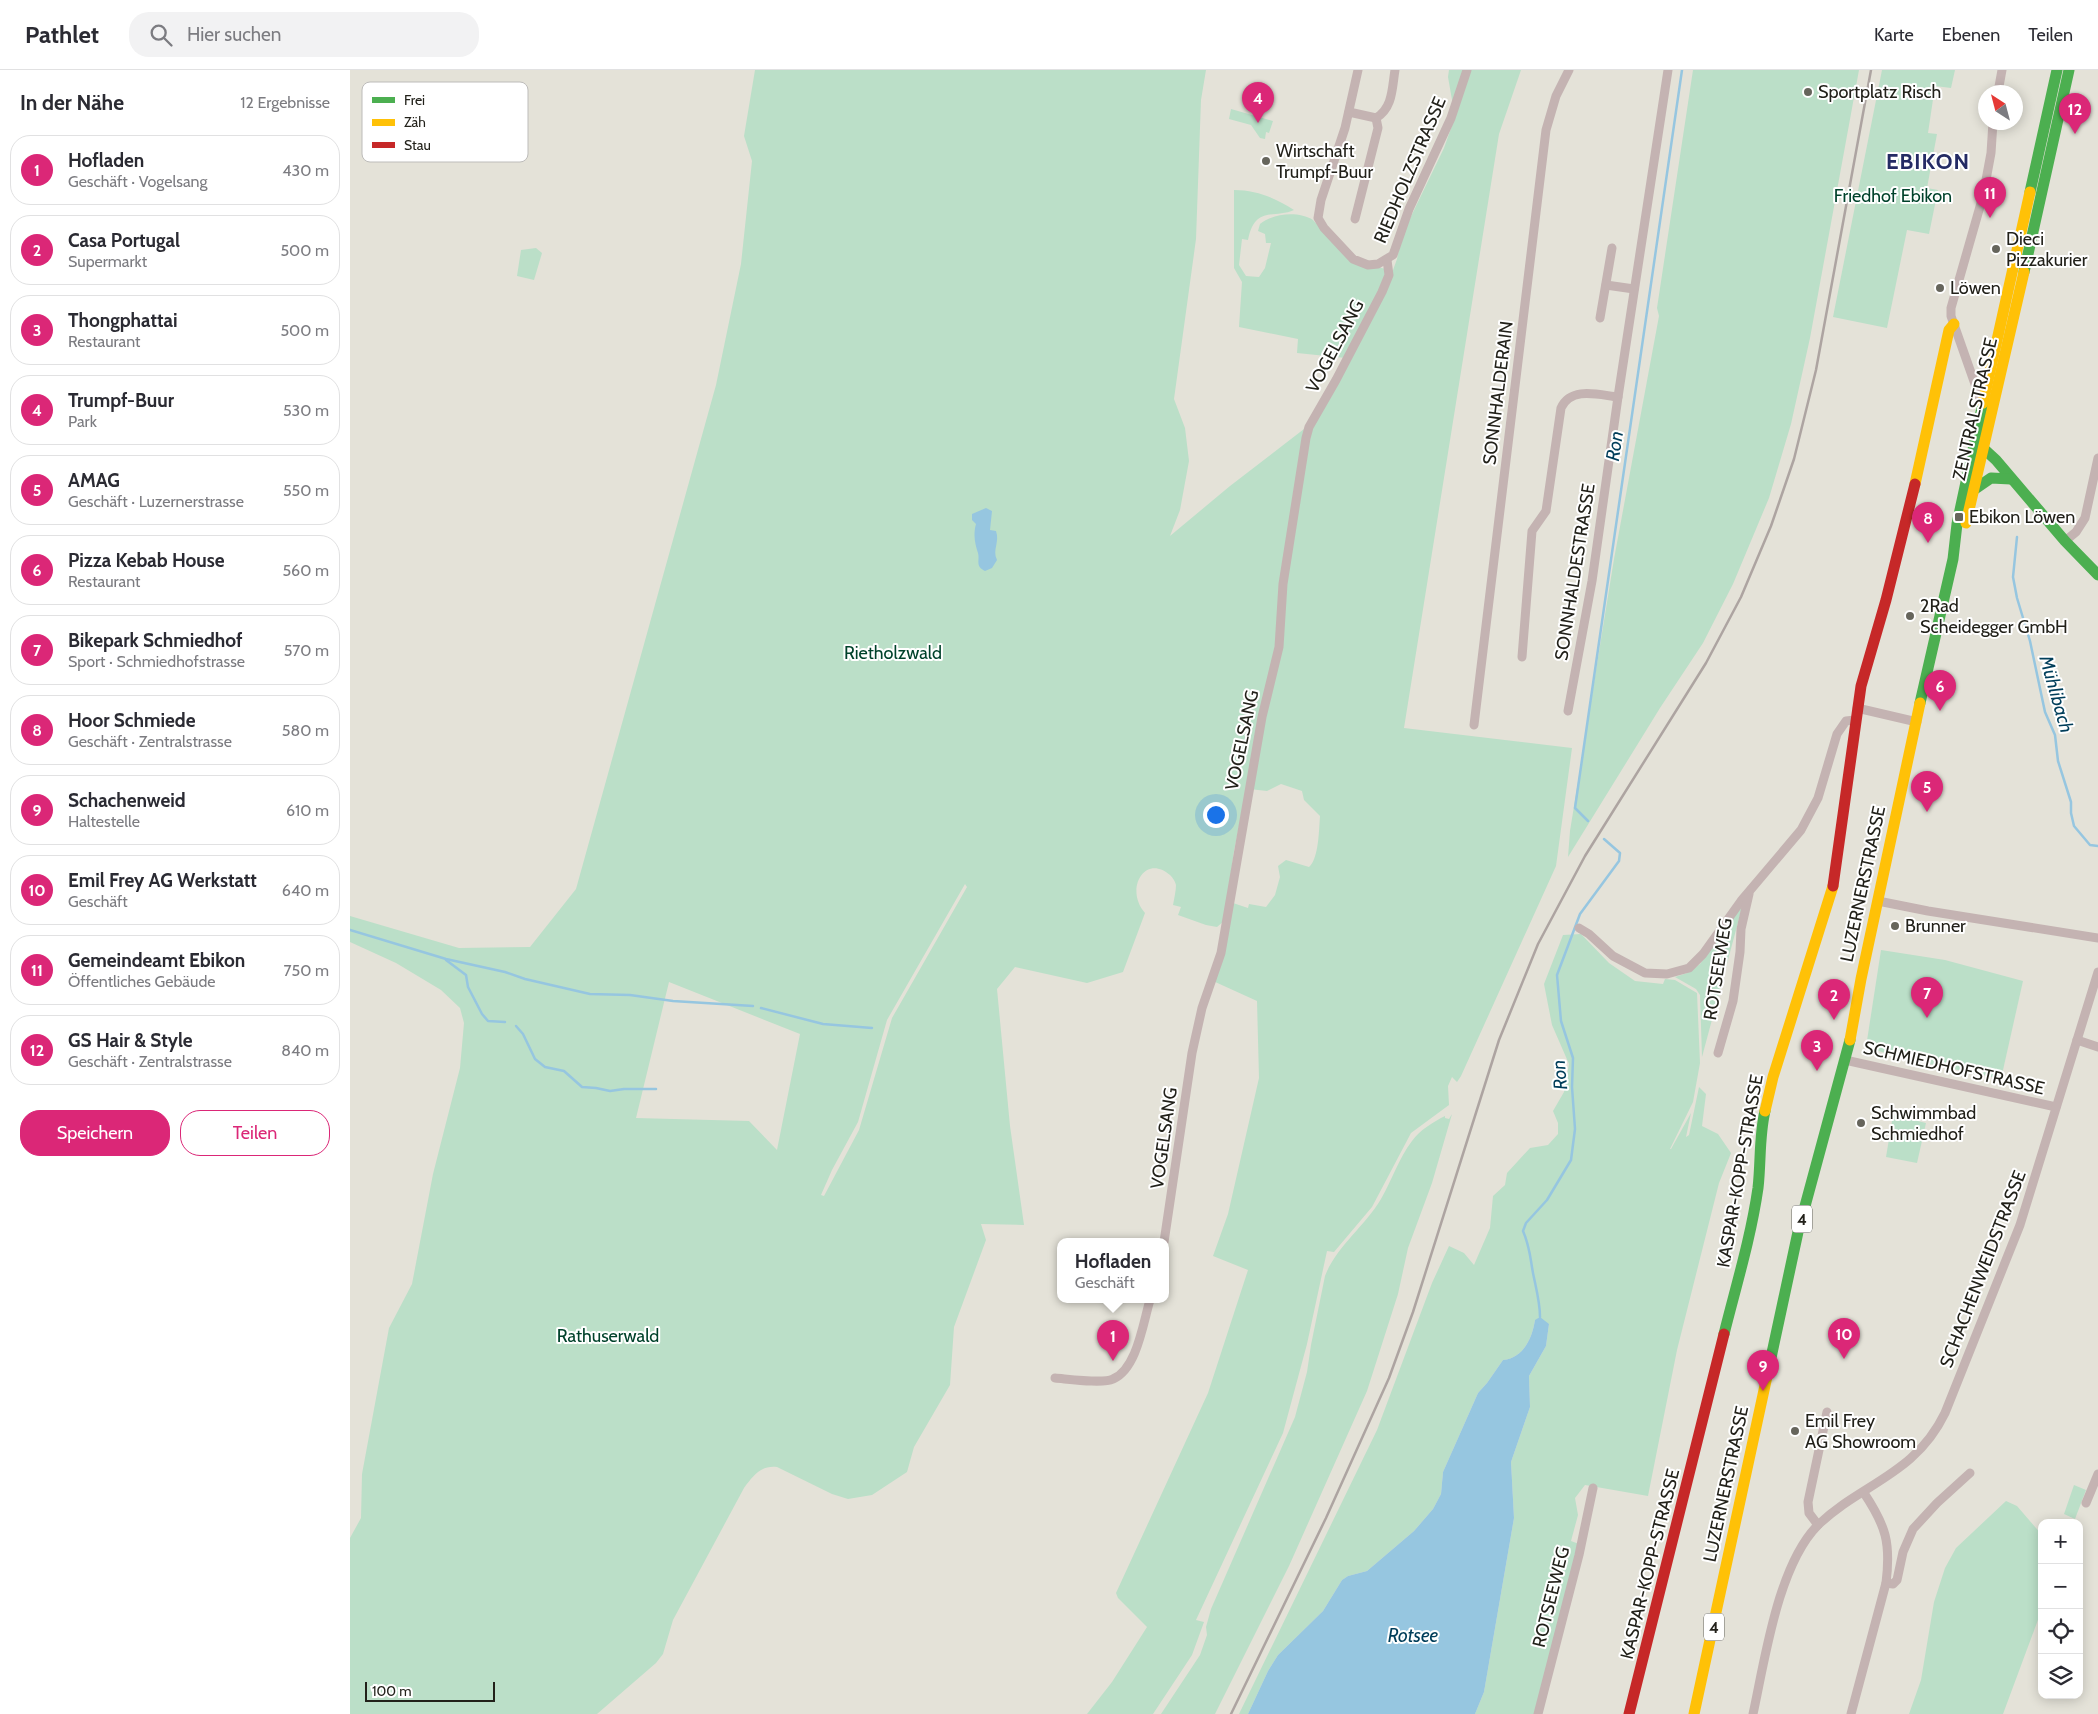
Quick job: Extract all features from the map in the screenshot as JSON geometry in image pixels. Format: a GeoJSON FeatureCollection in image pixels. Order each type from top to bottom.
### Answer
{"type":"FeatureCollection","features":[{"type":"Feature","properties":{"kind":"main road","name":"ZENTRALSTRASSE"},"geometry":{"type":"LineString","coordinates":[[1953,559],[1965,527],[1975,489],[1982,406],[2057,70]]}},
{"type":"Feature","properties":{"kind":"main road","name":"ZENTRALSTRASSE"},"geometry":{"type":"LineString","coordinates":[[1953,559],[1957,524],[1978,449],[2069,70]]}},
{"type":"Feature","properties":{"kind":"main road","name":"KASPAR-KOPP-STRASSE"},"geometry":{"type":"LineString","coordinates":[[1629,1714],[1691,1473],[1752,1220],[1758,1186],[1762,1123],[1773,1077],[1832,893],[1857,708],[1919,468],[1949,330],[1954,324]]}},
{"type":"Feature","properties":{"kind":"main road"},"geometry":{"type":"LineString","coordinates":[[1978,449],[1998,462],[2065,541],[2098,575]]}},
{"type":"Feature","properties":{"kind":"main road"},"geometry":{"type":"LineString","coordinates":[[1975,489],[1991,478],[2011,479]]}},
{"type":"Feature","properties":{"kind":"main road","name":"LUZERNERSTRASSE"},"geometry":{"type":"LineString","coordinates":[[1694,1714],[1798,1232],[1852,1033],[1861,979],[1953,559]]}},
{"type":"Feature","properties":{"kind":"street"},"geometry":{"type":"LineString","coordinates":[[1358,70],[1349,112],[1376,118],[1385,112],[1389,105],[1395,70]]}},
{"type":"Feature","properties":{"kind":"street","name":"RIEDHOLZSTRASSE"},"geometry":{"type":"LineString","coordinates":[[1349,112],[1321,200],[1318,218],[1324,228],[1353,259],[1368,265],[1378,264],[1393,255],[1409,209],[1451,118],[1467,70]]}},
{"type":"Feature","properties":{"kind":"street","name":"SONNHALDERAIN"},"geometry":{"type":"LineString","coordinates":[[1474,725],[1546,130],[1556,96],[1570,70]]}},
{"type":"Feature","properties":{"kind":"street","name":"SONNHALDESTRASSE"},"geometry":{"type":"LineString","coordinates":[[1568,711],[1592,581],[1668,70]]}},
{"type":"Feature","properties":{"kind":"street"},"geometry":{"type":"LineString","coordinates":[[1999,85],[2002,70]]}},
{"type":"Feature","properties":{"kind":"street"},"geometry":{"type":"LineString","coordinates":[[1355,219],[1378,128],[1376,118]]}},
{"type":"Feature","properties":{"kind":"street"},"geometry":{"type":"LineString","coordinates":[[1982,406],[1951,316],[1951,308],[1983,196],[1991,153],[1992,130]]}},
{"type":"Feature","properties":{"kind":"street"},"geometry":{"type":"LineString","coordinates":[[1600,318],[1612,248]]}},
{"type":"Feature","properties":{"kind":"street","name":"VOGELSANG"},"geometry":{"type":"LineString","coordinates":[[1165,1238],[1192,1052],[1202,1008],[1222,946],[1262,717],[1279,647],[1283,584],[1309,427],[1382,292],[1389,275],[1387,260]]}},
{"type":"Feature","properties":{"kind":"street"},"geometry":{"type":"LineString","coordinates":[[1606,284],[1634,289]]}},
{"type":"Feature","properties":{"kind":"street"},"geometry":{"type":"LineString","coordinates":[[1522,656],[1532,531],[1546,511],[1561,408],[1568,398],[1578,393],[1618,397]]}},
{"type":"Feature","properties":{"kind":"street"},"geometry":{"type":"LineString","coordinates":[[2065,541],[2076,532],[2085,518],[2098,458]]}},
{"type":"Feature","properties":{"kind":"street"},"geometry":{"type":"LineString","coordinates":[[1857,708],[1917,722]]}},
{"type":"Feature","properties":{"kind":"street","name":"ROTSEEWEG"},"geometry":{"type":"LineString","coordinates":[[1578,928],[1590,934],[1613,956],[1634,969],[1657,974],[1689,968],[1703,954],[1750,891],[1801,830],[1818,798],[1837,734],[1846,721],[1855,720]]}},
{"type":"Feature","properties":{"kind":"street","name":"ROTSEEWEG"},"geometry":{"type":"LineString","coordinates":[[1718,1053],[1732,1002],[1740,952],[1741,929],[1750,891]]}},
{"type":"Feature","properties":{"kind":"street"},"geometry":{"type":"LineString","coordinates":[[1878,902],[2098,938]]}},
{"type":"Feature","properties":{"kind":"street","name":"SCHACHENWEIDSTRASSE"},"geometry":{"type":"LineString","coordinates":[[1754,1714],[1771,1630],[1787,1575],[1799,1549],[1818,1525],[1902,1467],[1936,1431],[1942,1420],[2020,1225],[2098,972]]}},
{"type":"Feature","properties":{"kind":"street"},"geometry":{"type":"LineString","coordinates":[[2077,1040],[2098,1047]]}},
{"type":"Feature","properties":{"kind":"street","name":"SCHMIEDHOFSTRASSE"},"geometry":{"type":"LineString","coordinates":[[1844,1060],[2056,1107]]}},
{"type":"Feature","properties":{"kind":"street"},"geometry":{"type":"LineString","coordinates":[[1055,1378],[1112,1380],[1125,1372],[1135,1352],[1149,1303]]}},
{"type":"Feature","properties":{"kind":"street"},"geometry":{"type":"LineString","coordinates":[[1818,1525],[1809,1513],[1808,1502],[1827,1412]]}},
{"type":"Feature","properties":{"kind":"street"},"geometry":{"type":"LineString","coordinates":[[1886,1583],[1893,1584],[1897,1580],[1903,1552],[1913,1529],[1936,1503],[1970,1473]]}},
{"type":"Feature","properties":{"kind":"street"},"geometry":{"type":"LineString","coordinates":[[2086,1503],[2098,1474]]}},
{"type":"Feature","properties":{"kind":"street","name":"ROTSEEWEG"},"geometry":{"type":"LineString","coordinates":[[1538,1714],[1579,1555],[1593,1488]]}},
{"type":"Feature","properties":{"kind":"street"},"geometry":{"type":"LineString","coordinates":[[1851,1714],[1886,1583],[1888,1548],[1885,1529],[1864,1493]]}},
{"type":"Feature","properties":{"kind":"green space"},"geometry":{"type":"Polygon","coordinates":[[[755,70],[1206,70],[1201,100],[1196,239],[1174,399],[1185,428],[1189,461],[1180,510],[1170,536],[1230,486],[1304,429],[1280,622],[1234,851],[1224,921],[1217,927],[1178,915],[1181,907],[1173,905],[1176,887],[1174,881],[1170,875],[1161,869],[1153,868],[1146,871],[1140,877],[1137,885],[1139,904],[1145,913],[1123,972],[1087,983],[1015,967],[997,989],[1010,1126],[1024,1225],[981,1224],[986,1240],[954,1327],[950,1385],[914,1447],[907,1472],[872,1495],[848,1499],[832,1494],[777,1467],[766,1468],[758,1472],[744,1488],[673,1620],[663,1654],[656,1663],[597,1714],[350,1714],[350,1538],[361,1518],[362,1474],[389,1328],[412,1284],[433,1174],[460,1068],[464,1023],[460,1008],[441,990],[396,963],[350,942],[350,916],[459,948],[530,947],[576,889],[716,385],[741,264],[752,161],[744,136],[755,70]],[[965,884],[887,1020],[858,1122],[821,1195],[824,1196],[859,1130],[892,1018],[967,887],[965,884]],[[669,982],[636,1118],[749,1121],[777,1150],[800,1034],[669,982]]]}},
{"type":"Feature","properties":{"kind":"green space"},"geometry":{"type":"Polygon","coordinates":[[[1449,70],[1521,70],[1499,134],[1404,728],[1572,748],[1556,866],[1461,1076],[1457,1082],[1452,1077],[1448,1086],[1449,1105],[1411,1133],[1372,1207],[1334,1252],[1327,1251],[1307,1344],[1283,1433],[1196,1620],[1204,1622],[1192,1655],[1153,1714],[1087,1714],[1112,1682],[1147,1627],[1118,1598],[1116,1593],[1208,1393],[1248,1270],[1213,1256],[1228,1214],[1259,1078],[1257,1001],[1213,981],[1230,902],[1248,908],[1249,904],[1266,907],[1275,895],[1280,877],[1278,866],[1286,860],[1309,867],[1317,851],[1320,816],[1304,800],[1302,791],[1281,784],[1267,791],[1249,789],[1285,588],[1308,436],[1388,284],[1397,259],[1402,235],[1444,148],[1455,117],[1448,77],[1449,70]]]}},
{"type":"Feature","properties":{"kind":"green space"},"geometry":{"type":"Polygon","coordinates":[[[1693,70],[1859,70],[1810,338],[1791,424],[1769,498],[1733,584],[1703,643],[1660,708],[1568,857],[1570,831],[1614,559],[1659,316],[1657,308],[1693,70]]]}},
{"type":"Feature","properties":{"kind":"green space","name":"Friedhof Ebikon"},"geometry":{"type":"Polygon","coordinates":[[[1882,70],[1955,70],[1951,88],[1935,86],[1928,133],[1937,134],[1927,188],[1938,190],[1929,234],[1907,230],[1887,328],[1833,317],[1882,70]]]}},
{"type":"Feature","properties":{"kind":"green space"},"geometry":{"type":"Polygon","coordinates":[[[1231,109],[1273,121],[1269,133],[1266,132],[1265,139],[1260,138],[1251,125],[1229,119],[1231,109]]]}},
{"type":"Feature","properties":{"kind":"green space"},"geometry":{"type":"Polygon","coordinates":[[[1234,190],[1250,191],[1266,196],[1294,210],[1266,215],[1260,218],[1251,229],[1248,240],[1242,239],[1239,265],[1246,276],[1259,277],[1265,268],[1271,243],[1266,243],[1265,234],[1258,231],[1260,224],[1272,217],[1286,214],[1301,215],[1313,220],[1350,261],[1386,269],[1386,276],[1346,358],[1297,353],[1298,339],[1239,327],[1242,282],[1234,268],[1234,190]]]}},
{"type":"Feature","properties":{"kind":"green space"},"geometry":{"type":"Polygon","coordinates":[[[536,248],[542,253],[534,280],[517,276],[521,250],[536,248]]]}},
{"type":"Feature","properties":{"kind":"green space"},"geometry":{"type":"Polygon","coordinates":[[[1744,900],[1702,1057],[1700,995],[1696,989],[1675,977],[1687,973],[1700,964],[1744,900]]]}},
{"type":"Feature","properties":{"kind":"green space"},"geometry":{"type":"Polygon","coordinates":[[[1581,934],[1609,963],[1635,981],[1663,984],[1665,979],[1675,980],[1697,993],[1700,1063],[1693,1102],[1670,1149],[1691,1113],[1686,1137],[1689,1135],[1699,1087],[1706,1094],[1702,1126],[1718,1134],[1731,1153],[1719,1183],[1677,1350],[1648,1496],[1585,1485],[1575,1498],[1578,1515],[1571,1541],[1579,1544],[1534,1714],[1475,1714],[1484,1692],[1514,1518],[1511,1462],[1530,1407],[1529,1376],[1546,1346],[1549,1324],[1535,1320],[1532,1334],[1525,1346],[1516,1356],[1503,1360],[1478,1393],[1443,1472],[1441,1494],[1433,1509],[1414,1531],[1367,1571],[1348,1576],[1342,1580],[1323,1611],[1278,1655],[1268,1671],[1248,1714],[1239,1714],[1377,1430],[1432,1283],[1449,1246],[1464,1253],[1474,1265],[1490,1228],[1493,1196],[1505,1185],[1507,1173],[1530,1148],[1548,1145],[1558,1134],[1558,1123],[1553,1111],[1564,1092],[1569,1064],[1552,1025],[1544,984],[1563,935],[1581,934]]]}},
{"type":"Feature","properties":{"kind":"green space"},"geometry":{"type":"Polygon","coordinates":[[[1881,950],[1945,960],[2023,981],[2001,1079],[1901,1058],[1866,1047],[1881,950]]]}},
{"type":"Feature","properties":{"kind":"green space"},"geometry":{"type":"Polygon","coordinates":[[[1452,1114],[1432,1183],[1408,1248],[1398,1294],[1367,1391],[1289,1566],[1215,1714],[1161,1714],[1200,1655],[1207,1635],[1206,1627],[1211,1609],[1295,1417],[1307,1372],[1325,1276],[1330,1265],[1381,1199],[1412,1141],[1431,1124],[1445,1116],[1445,1118],[1449,1119],[1452,1114]]]}},
{"type":"Feature","properties":{"kind":"green space"},"geometry":{"type":"Polygon","coordinates":[[[1893,1115],[1926,1123],[1917,1163],[1886,1157],[1893,1115]]]}},
{"type":"Feature","properties":{"kind":"green space"},"geometry":{"type":"Polygon","coordinates":[[[2074,1485],[2086,1490],[2075,1519],[2064,1514],[2074,1485]]]}},
{"type":"Feature","properties":{"kind":"green space"},"geometry":{"type":"Polygon","coordinates":[[[2006,1501],[2017,1506],[2038,1530],[2038,1620],[2003,1714],[1909,1714],[1921,1680],[1934,1602],[1945,1568],[1956,1548],[2006,1501]]]}},
{"type":"Feature","properties":{"kind":"water"},"geometry":{"type":"Polygon","coordinates":[[[986,508],[992,511],[990,530],[996,531],[997,535],[995,553],[997,560],[992,568],[985,571],[979,565],[975,539],[976,524],[972,520],[972,514],[986,508]]]}},
{"type":"Feature","properties":{"kind":"water","name":"Rotsee"},"geometry":{"type":"Polygon","coordinates":[[[1540,1317],[1549,1324],[1546,1346],[1529,1376],[1530,1407],[1511,1462],[1514,1518],[1484,1692],[1475,1714],[1248,1714],[1268,1671],[1278,1655],[1323,1611],[1342,1580],[1348,1576],[1367,1571],[1414,1531],[1433,1509],[1441,1494],[1443,1472],[1478,1393],[1503,1360],[1516,1356],[1521,1351],[1532,1334],[1535,1320],[1540,1317]]]}},
{"type":"Feature","properties":{"kind":"waterway","name":"Ron"},"geometry":{"type":"LineString","coordinates":[[1588,821],[1575,808],[1682,70]]}},
{"type":"Feature","properties":{"kind":"waterway","name":"Mühlibach"},"geometry":{"type":"LineString","coordinates":[[2017,537],[2013,577],[2017,598],[2030,641],[2045,712],[2055,735],[2058,761],[2071,802],[2074,826],[2090,845],[2098,846]]}},
{"type":"Feature","properties":{"kind":"waterway","name":"Ron"},"geometry":{"type":"LineString","coordinates":[[1540,1317],[1539,1300],[1530,1252],[1523,1231],[1526,1223],[1547,1200],[1571,1160],[1575,1129],[1572,1087],[1573,1058],[1561,1021],[1557,975],[1580,914],[1619,861],[1620,853],[1604,839]]}},
{"type":"Feature","properties":{"kind":"waterway"},"geometry":{"type":"LineString","coordinates":[[350,930],[446,959],[590,994],[630,995],[673,1001],[753,1006]]}},
{"type":"Feature","properties":{"kind":"waterway"},"geometry":{"type":"LineString","coordinates":[[446,960],[466,975],[468,987],[482,1014],[488,1021],[505,1022]]}},
{"type":"Feature","properties":{"kind":"waterway"},"geometry":{"type":"LineString","coordinates":[[761,1008],[823,1024],[872,1028]]}},
{"type":"Feature","properties":{"kind":"waterway"},"geometry":{"type":"LineString","coordinates":[[516,1026],[523,1034],[535,1059],[545,1067],[564,1071],[582,1087],[610,1091],[656,1089]]}},
{"type":"Feature","properties":{"kind":"railway"},"geometry":{"type":"LineString","coordinates":[[1231,1714],[1326,1518],[1389,1378],[1413,1312],[1499,1040],[1538,944],[1585,856],[1706,663],[1741,597],[1771,526],[1794,459],[1816,370],[1871,70]]}},
{"type":"Feature","properties":{"kind":"traffic: fast"},"geometry":{"type":"LineString","coordinates":[[2030,192],[2057,70]]}},
{"type":"Feature","properties":{"kind":"traffic: fast"},"geometry":{"type":"LineString","coordinates":[[2024,272],[2069,70]]}},
{"type":"Feature","properties":{"kind":"traffic: fast"},"geometry":{"type":"LineString","coordinates":[[1920,703],[1953,559],[1957,524],[1983,403]]}},
{"type":"Feature","properties":{"kind":"traffic: fast"},"geometry":{"type":"LineString","coordinates":[[1974,448],[1984,449],[1996,460],[2065,541],[2098,575]]}},
{"type":"Feature","properties":{"kind":"traffic: fast"},"geometry":{"type":"LineString","coordinates":[[1975,489],[1991,478],[2011,479]]}},
{"type":"Feature","properties":{"kind":"traffic: fast"},"geometry":{"type":"LineString","coordinates":[[1769,1367],[1798,1232],[1850,1040]]}},
{"type":"Feature","properties":{"kind":"traffic: fast"},"geometry":{"type":"LineString","coordinates":[[1724,1334],[1755,1206],[1765,1111]]}},
{"type":"Feature","properties":{"kind":"traffic: slow"},"geometry":{"type":"LineString","coordinates":[[1983,403],[2030,192]]}},
{"type":"Feature","properties":{"kind":"traffic: slow"},"geometry":{"type":"LineString","coordinates":[[1966,523],[2024,272]]}},
{"type":"Feature","properties":{"kind":"traffic: slow"},"geometry":{"type":"LineString","coordinates":[[1915,484],[1949,330],[1954,324]]}},
{"type":"Feature","properties":{"kind":"traffic: slow"},"geometry":{"type":"LineString","coordinates":[[1850,1040],[1861,979],[1920,703]]}},
{"type":"Feature","properties":{"kind":"traffic: slow"},"geometry":{"type":"LineString","coordinates":[[1765,1111],[1773,1077],[1833,886]]}},
{"type":"Feature","properties":{"kind":"traffic: slow"},"geometry":{"type":"LineString","coordinates":[[1694,1714],[1769,1367]]}},
{"type":"Feature","properties":{"kind":"traffic: jam"},"geometry":{"type":"LineString","coordinates":[[1833,886],[1861,686],[1886,600],[1915,484]]}},
{"type":"Feature","properties":{"kind":"traffic: jam"},"geometry":{"type":"LineString","coordinates":[[1629,1714],[1724,1334]]}},
{"type":"Feature","properties":{"kind":"place","name":"Sportplatz Risch"},"geometry":{"type":"Point","coordinates":[1808,92]}},
{"type":"Feature","properties":{"kind":"place","name":"Trumpf-Buur"},"geometry":{"type":"Point","coordinates":[1258,123]}},
{"type":"Feature","properties":{"kind":"place","name":"GS Hair & Style"},"geometry":{"type":"Point","coordinates":[2075,134]}},
{"type":"Feature","properties":{"kind":"place","name":"Wirtschaft Trumpf-Buur"},"geometry":{"type":"Point","coordinates":[1266,161]}},
{"type":"Feature","properties":{"kind":"place","name":"Gemeindeamt Ebikon"},"geometry":{"type":"Point","coordinates":[1990,218]}},
{"type":"Feature","properties":{"kind":"place","name":"Dieci Pizzakurier"},"geometry":{"type":"Point","coordinates":[1996,249]}},
{"type":"Feature","properties":{"kind":"place","name":"Löwen"},"geometry":{"type":"Point","coordinates":[1940,288]}},
{"type":"Feature","properties":{"kind":"place","name":"Ebikon Löwen"},"geometry":{"type":"Point","coordinates":[1959,517]}},
{"type":"Feature","properties":{"kind":"place","name":"Hoor Schmiede"},"geometry":{"type":"Point","coordinates":[1928,543]}},
{"type":"Feature","properties":{"kind":"place","name":"2Rad Scheidegger GmbH"},"geometry":{"type":"Point","coordinates":[1910,616]}},
{"type":"Feature","properties":{"kind":"place","name":"Pizza Kebab House"},"geometry":{"type":"Point","coordinates":[1940,711]}},
{"type":"Feature","properties":{"kind":"place","name":"AMAG"},"geometry":{"type":"Point","coordinates":[1927,812]}},
{"type":"Feature","properties":{"kind":"place","name":"Brunner"},"geometry":{"type":"Point","coordinates":[1895,926]}},
{"type":"Feature","properties":{"kind":"place","name":"Bikepark Schmiedhof"},"geometry":{"type":"Point","coordinates":[1927,1018]}},
{"type":"Feature","properties":{"kind":"place","name":"Casa Portugal"},"geometry":{"type":"Point","coordinates":[1834,1020]}},
{"type":"Feature","properties":{"kind":"place","name":"Thongphattai"},"geometry":{"type":"Point","coordinates":[1817,1071]}},
{"type":"Feature","properties":{"kind":"place","name":"Schwimmbad Schmiedhof"},"geometry":{"type":"Point","coordinates":[1861,1123]}},
{"type":"Feature","properties":{"kind":"place","name":"Emil Frey AG Werkstatt"},"geometry":{"type":"Point","coordinates":[1844,1359]}},
{"type":"Feature","properties":{"kind":"place","name":"Hofladen"},"geometry":{"type":"Point","coordinates":[1113,1361]}},
{"type":"Feature","properties":{"kind":"place","name":"Schachenweid"},"geometry":{"type":"Point","coordinates":[1763,1391]}},
{"type":"Feature","properties":{"kind":"place","name":"Emil Frey AG Showroom"},"geometry":{"type":"Point","coordinates":[1795,1431]}},
{"type":"Feature","properties":{"kind":"district","name":"EBIKON"},"geometry":{"type":"Point","coordinates":[1928,161]}},
{"type":"Feature","properties":{"kind":"park label","name":"Rietholzwald"},"geometry":{"type":"Point","coordinates":[893,653]}},
{"type":"Feature","properties":{"kind":"park label","name":"Rathuserwald"},"geometry":{"type":"Point","coordinates":[608,1336]}}]}
